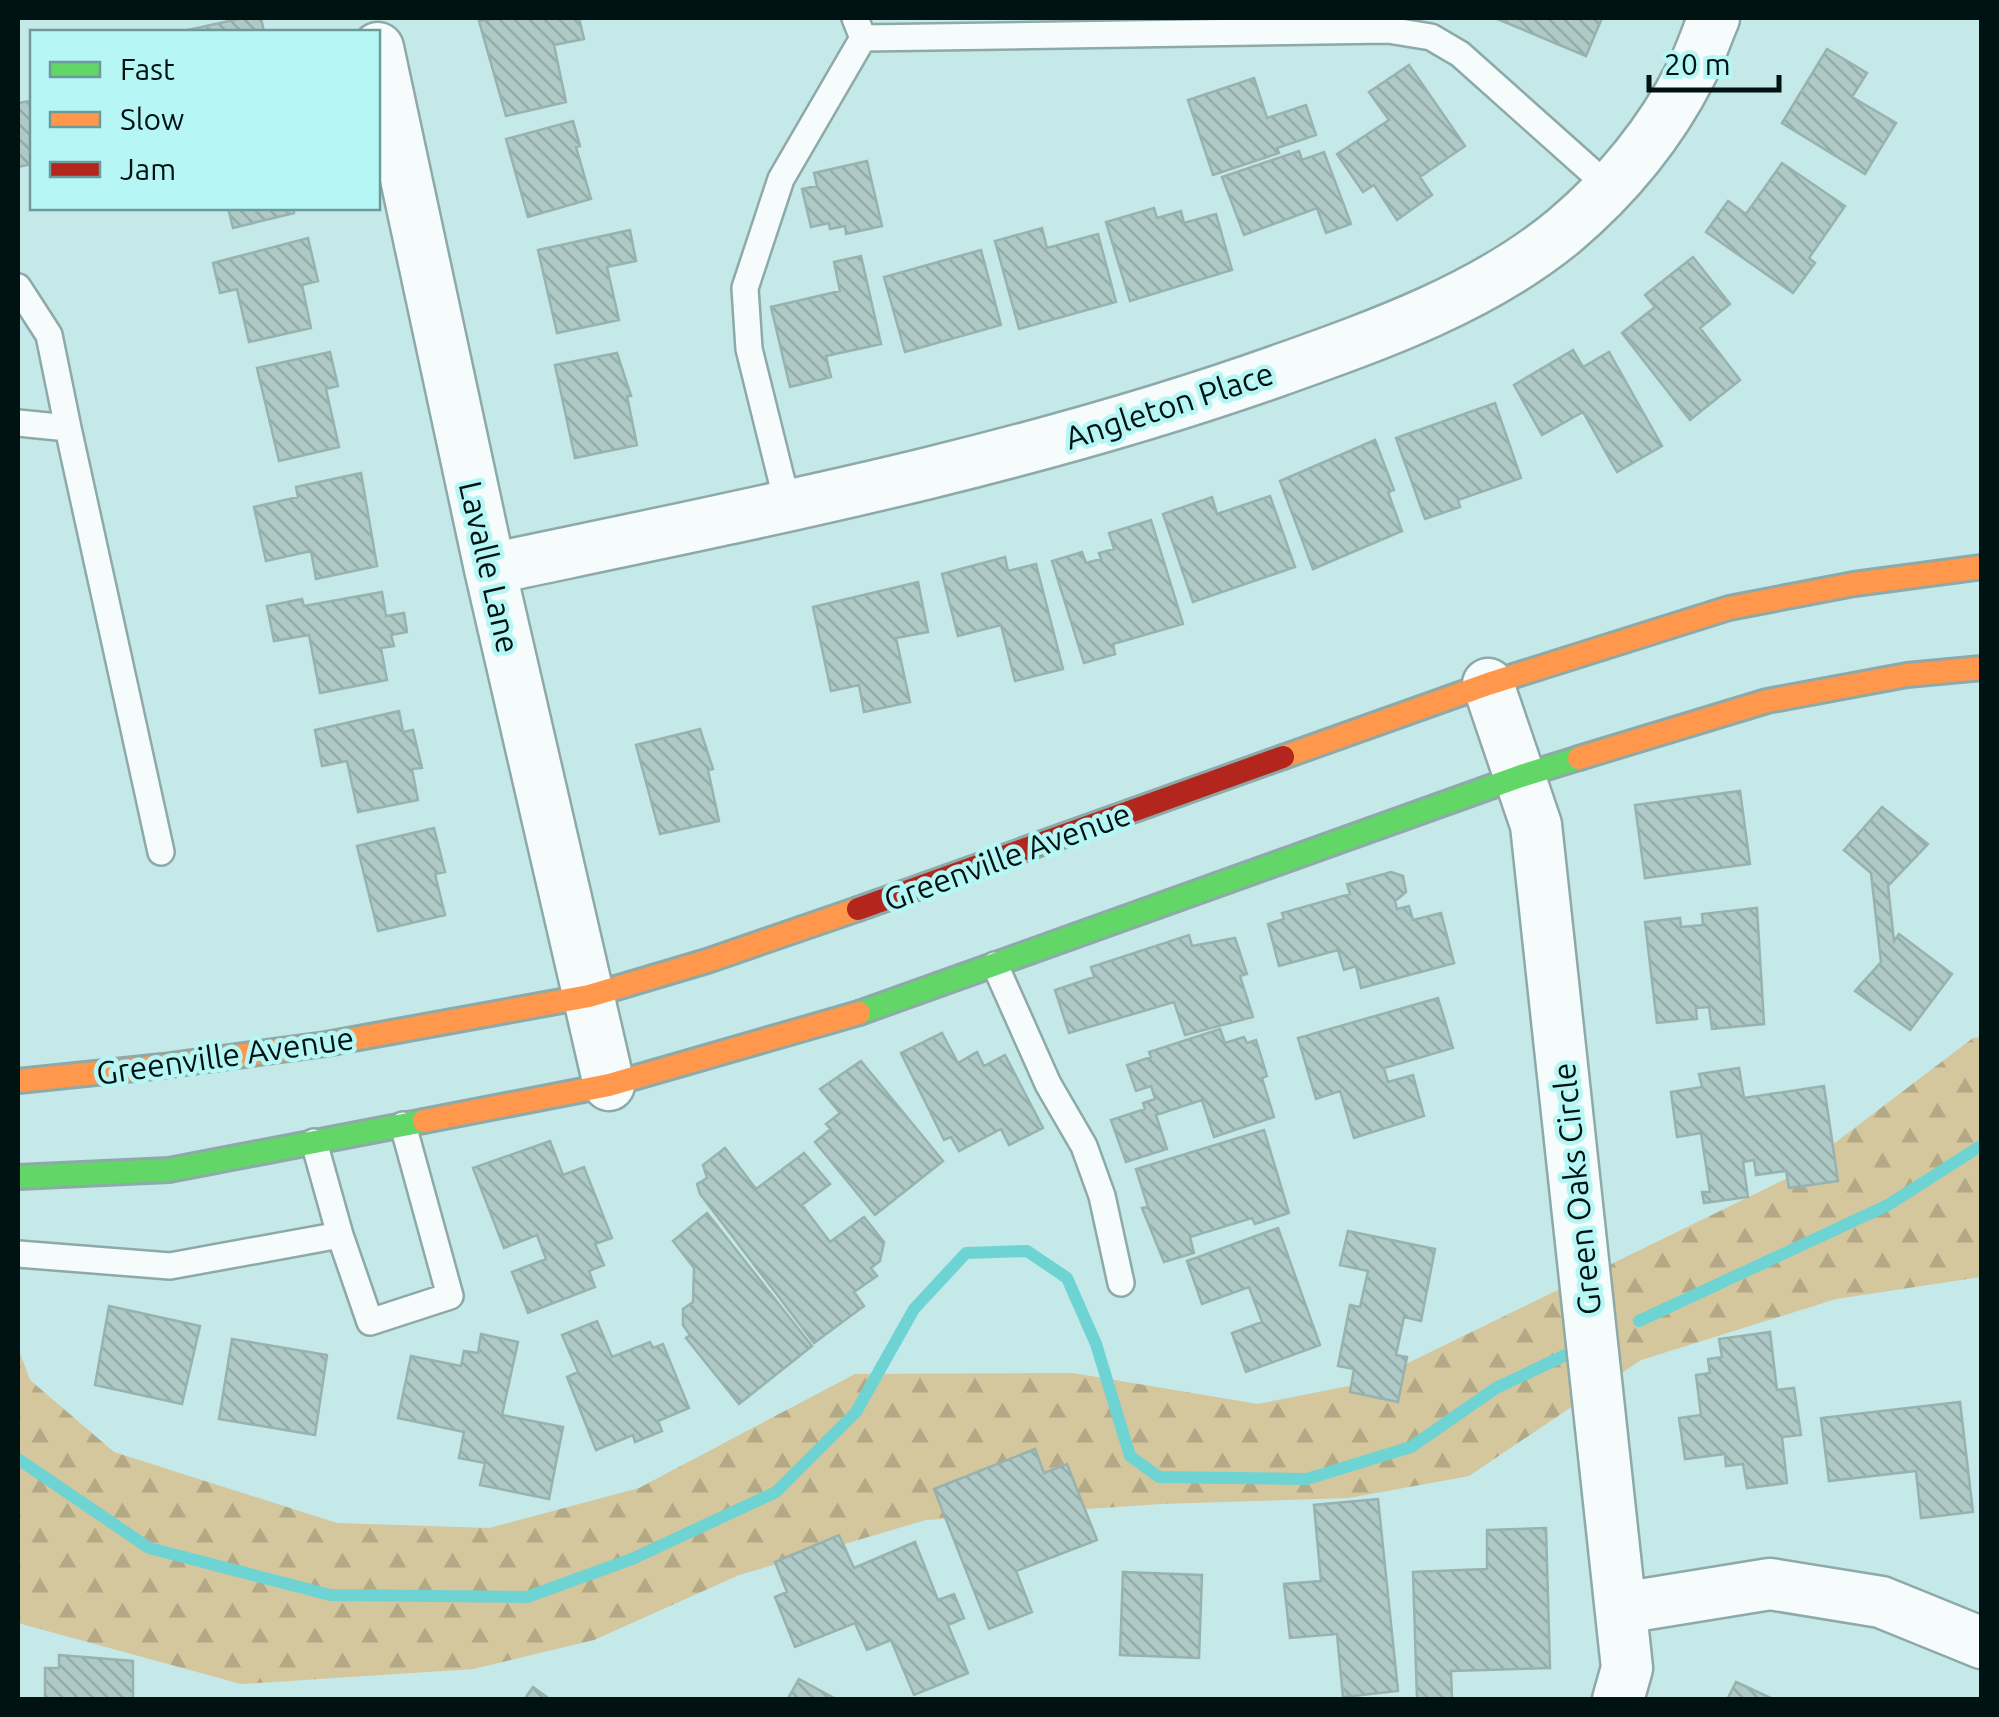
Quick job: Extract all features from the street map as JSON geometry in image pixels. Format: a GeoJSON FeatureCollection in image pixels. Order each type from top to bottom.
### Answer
{"type":"FeatureCollection","features":[{"type":"Feature","properties":{"kind":"main road","name":"Greenville Avenue"},"geometry":{"type":"LineString","coordinates":[[18,1080],[326,1044],[589,996],[800,929],[1488,684],[1729,608],[1854,584],[1982,567]]}},
{"type":"Feature","properties":{"kind":"main road"},"geometry":{"type":"LineString","coordinates":[[18,1177],[168,1170],[609,1085],[854,1014],[1521,776],[1767,700],[1906,675],[1982,668]]}},
{"type":"Feature","properties":{"kind":"street","name":"Angleton Place"},"geometry":{"type":"LineString","coordinates":[[490,569],[788,506],[1060,440],[1202,398],[1437,308],[1502,274],[1562,232],[1610,188],[1649,143],[1691,74],[1714,18]]}},
{"type":"Feature","properties":{"kind":"street","name":"Lavalle Lane"},"geometry":{"type":"LineString","coordinates":[[380,57],[490,569],[609,1085]]}},
{"type":"Feature","properties":{"kind":"street","name":"Green Oaks Circle"},"geometry":{"type":"LineString","coordinates":[[1488,684],[1536,826],[1622,1608],[1627,1668],[1618,1700]]}},
{"type":"Feature","properties":{"kind":"street"},"geometry":{"type":"LineString","coordinates":[[1622,1608],[1770,1584],[1881,1602],[1982,1643]]}},
{"type":"Feature","properties":{"kind":"lane"},"geometry":{"type":"LineString","coordinates":[[788,506],[749,348],[745,288],[782,180],[859,28],[1388,30],[1431,37],[1460,54],[1610,188]]}},
{"type":"Feature","properties":{"kind":"lane"},"geometry":{"type":"LineString","coordinates":[[18,287],[48,336],[161,852]]}},
{"type":"Feature","properties":{"kind":"lane"},"geometry":{"type":"LineString","coordinates":[[18,423],[68,428]]}},
{"type":"Feature","properties":{"kind":"lane"},"geometry":{"type":"LineString","coordinates":[[994,965],[1048,1084],[1084,1146],[1102,1196],[1121,1284]]}},
{"type":"Feature","properties":{"kind":"lane"},"geometry":{"type":"LineString","coordinates":[[314,1142],[370,1322],[450,1296],[402,1125]]}},
{"type":"Feature","properties":{"kind":"lane"},"geometry":{"type":"LineString","coordinates":[[18,1254],[170,1266],[340,1234]]}},
{"type":"Feature","properties":{"kind":"green space"},"geometry":{"type":"Polygon","coordinates":[[[1981,1037],[1981,1277],[1836,1299],[1641,1360],[1469,1476],[1349,1498],[1161,1504],[926,1520],[739,1575],[594,1640],[473,1669],[241,1684],[18,1623],[18,1348],[30,1380],[114,1452],[337,1523],[489,1528],[639,1488],[855,1374],[1073,1373],[1258,1404],[1369,1382],[1790,1177],[1973,1038],[1981,1037]]]}},
{"type":"Feature","properties":{"kind":"building"},"geometry":{"type":"Polygon","coordinates":[[[261,18],[264,30],[188,30],[261,18]]]}},
{"type":"Feature","properties":{"kind":"building"},"geometry":{"type":"Polygon","coordinates":[[[579,18],[584,39],[554,45],[566,102],[506,116],[479,21],[579,18]]]}},
{"type":"Feature","properties":{"kind":"building"},"geometry":{"type":"Polygon","coordinates":[[[1495,18],[1602,18],[1586,56],[1495,18]]]}},
{"type":"Feature","properties":{"kind":"building"},"geometry":{"type":"Polygon","coordinates":[[[1827,49],[1867,73],[1852,97],[1896,123],[1865,174],[1782,123],[1827,49]]]}},
{"type":"Feature","properties":{"kind":"building"},"geometry":{"type":"Polygon","coordinates":[[[1409,65],[1465,146],[1420,177],[1432,195],[1397,220],[1374,185],[1363,192],[1337,154],[1389,120],[1369,92],[1409,65]]]}},
{"type":"Feature","properties":{"kind":"building"},"geometry":{"type":"Polygon","coordinates":[[[1254,78],[1267,118],[1306,105],[1316,135],[1277,148],[1279,153],[1213,175],[1188,100],[1254,78]]]}},
{"type":"Feature","properties":{"kind":"building"},"geometry":{"type":"Polygon","coordinates":[[[30,101],[30,164],[18,167],[18,103],[30,101]]]}},
{"type":"Feature","properties":{"kind":"building"},"geometry":{"type":"Polygon","coordinates":[[[573,121],[591,199],[528,217],[506,139],[573,121]]]}},
{"type":"Feature","properties":{"kind":"building"},"geometry":{"type":"Polygon","coordinates":[[[1299,151],[1302,160],[1324,152],[1351,224],[1326,233],[1317,208],[1244,235],[1222,177],[1299,151]]]}},
{"type":"Feature","properties":{"kind":"building"},"geometry":{"type":"Polygon","coordinates":[[[867,161],[882,226],[846,234],[845,226],[830,229],[829,223],[811,227],[802,189],[817,186],[814,173],[867,161]]]}},
{"type":"Feature","properties":{"kind":"building"},"geometry":{"type":"Polygon","coordinates":[[[1782,163],[1845,206],[1809,258],[1815,263],[1793,293],[1706,232],[1728,201],[1746,214],[1782,163]]]}},
{"type":"Feature","properties":{"kind":"building"},"geometry":{"type":"Polygon","coordinates":[[[1154,208],[1157,218],[1181,211],[1184,223],[1216,214],[1232,270],[1130,301],[1106,222],[1154,208]]]}},
{"type":"Feature","properties":{"kind":"building"},"geometry":{"type":"Polygon","coordinates":[[[228,210],[293,210],[294,213],[233,228],[228,210]]]}},
{"type":"Feature","properties":{"kind":"building"},"geometry":{"type":"Polygon","coordinates":[[[1042,228],[1047,248],[1098,234],[1116,302],[1019,329],[995,241],[1042,228]]]}},
{"type":"Feature","properties":{"kind":"building"},"geometry":{"type":"Polygon","coordinates":[[[630,230],[636,261],[607,267],[619,320],[557,333],[538,250],[630,230]]]}},
{"type":"Feature","properties":{"kind":"building"},"geometry":{"type":"Polygon","coordinates":[[[308,238],[318,281],[302,285],[311,328],[249,342],[237,289],[220,293],[213,263],[308,238]]]}},
{"type":"Feature","properties":{"kind":"building"},"geometry":{"type":"Polygon","coordinates":[[[981,250],[1001,325],[905,352],[884,277],[981,250]]]}},
{"type":"Feature","properties":{"kind":"building"},"geometry":{"type":"Polygon","coordinates":[[[861,256],[881,344],[826,356],[831,377],[790,387],[771,307],[840,291],[834,262],[861,256]]]}},
{"type":"Feature","properties":{"kind":"building"},"geometry":{"type":"Polygon","coordinates":[[[1693,257],[1730,304],[1700,328],[1740,380],[1690,420],[1622,333],[1655,307],[1645,295],[1693,257]]]}},
{"type":"Feature","properties":{"kind":"building"},"geometry":{"type":"Polygon","coordinates":[[[1573,350],[1583,367],[1609,352],[1662,446],[1617,472],[1583,412],[1542,435],[1514,385],[1573,350]]]}},
{"type":"Feature","properties":{"kind":"building"},"geometry":{"type":"Polygon","coordinates":[[[330,352],[338,386],[326,389],[339,447],[279,461],[257,368],[330,352]]]}},
{"type":"Feature","properties":{"kind":"building"},"geometry":{"type":"Polygon","coordinates":[[[617,353],[631,396],[627,396],[637,445],[575,458],[555,365],[617,353]]]}},
{"type":"Feature","properties":{"kind":"building"},"geometry":{"type":"Polygon","coordinates":[[[1495,403],[1521,478],[1458,500],[1460,507],[1425,519],[1396,438],[1495,403]]]}},
{"type":"Feature","properties":{"kind":"building"},"geometry":{"type":"Polygon","coordinates":[[[1375,440],[1394,490],[1388,492],[1402,531],[1313,569],[1280,481],[1375,440]]]}},
{"type":"Feature","properties":{"kind":"building"},"geometry":{"type":"Polygon","coordinates":[[[361,473],[377,566],[316,579],[311,551],[266,561],[254,507],[298,497],[296,487],[361,473]]]}},
{"type":"Feature","properties":{"kind":"building"},"geometry":{"type":"Polygon","coordinates":[[[1270,496],[1295,567],[1193,602],[1163,514],[1212,497],[1217,514],[1270,496]]]}},
{"type":"Feature","properties":{"kind":"building"},"geometry":{"type":"Polygon","coordinates":[[[1151,520],[1183,624],[1113,644],[1115,654],[1084,663],[1052,561],[1082,552],[1086,563],[1101,559],[1099,553],[1114,549],[1109,533],[1151,520]]]}},
{"type":"Feature","properties":{"kind":"building"},"geometry":{"type":"Polygon","coordinates":[[[1005,557],[1008,571],[1036,564],[1063,669],[1015,681],[1001,625],[958,636],[942,574],[1005,557]]]}},
{"type":"Feature","properties":{"kind":"building"},"geometry":{"type":"Polygon","coordinates":[[[918,582],[928,632],[896,638],[910,702],[864,712],[859,685],[831,691],[813,607],[918,582]]]}},
{"type":"Feature","properties":{"kind":"building"},"geometry":{"type":"Polygon","coordinates":[[[382,592],[386,616],[404,613],[407,632],[391,635],[394,646],[381,648],[387,680],[320,693],[309,635],[274,641],[267,606],[302,599],[304,606],[382,592]]]}},
{"type":"Feature","properties":{"kind":"building"},"geometry":{"type":"Polygon","coordinates":[[[399,711],[403,732],[413,730],[422,768],[412,769],[418,800],[358,812],[347,761],[322,766],[315,730],[399,711]]]}},
{"type":"Feature","properties":{"kind":"building"},"geometry":{"type":"Polygon","coordinates":[[[700,729],[713,769],[708,770],[719,821],[660,834],[636,745],[700,729]]]}},
{"type":"Feature","properties":{"kind":"building"},"geometry":{"type":"Polygon","coordinates":[[[1740,791],[1750,864],[1645,878],[1635,805],[1740,791]]]}},
{"type":"Feature","properties":{"kind":"building"},"geometry":{"type":"Polygon","coordinates":[[[1882,807],[1928,844],[1888,886],[1894,941],[1899,934],[1952,974],[1910,1030],[1855,991],[1881,962],[1871,873],[1844,850],[1882,807]]]}},
{"type":"Feature","properties":{"kind":"building"},"geometry":{"type":"Polygon","coordinates":[[[434,828],[445,872],[435,874],[445,915],[378,931],[357,846],[434,828]]]}},
{"type":"Feature","properties":{"kind":"building"},"geometry":{"type":"Polygon","coordinates":[[[1391,872],[1403,876],[1406,892],[1395,901],[1397,909],[1409,906],[1413,920],[1441,913],[1454,963],[1361,988],[1356,966],[1344,970],[1338,950],[1279,966],[1268,924],[1284,919],[1282,913],[1350,894],[1347,884],[1391,872]]]}},
{"type":"Feature","properties":{"kind":"building"},"geometry":{"type":"Polygon","coordinates":[[[1757,908],[1764,1024],[1712,1029],[1709,1007],[1696,1008],[1697,1019],[1657,1023],[1645,922],[1680,918],[1681,927],[1703,925],[1702,914],[1757,908]]]}},
{"type":"Feature","properties":{"kind":"building"},"geometry":{"type":"Polygon","coordinates":[[[1189,935],[1192,946],[1235,938],[1247,974],[1240,976],[1253,1017],[1185,1035],[1174,1002],[1069,1033],[1055,990],[1094,977],[1091,967],[1189,935]]]}},
{"type":"Feature","properties":{"kind":"building"},"geometry":{"type":"Polygon","coordinates":[[[1438,998],[1453,1048],[1384,1068],[1388,1082],[1413,1075],[1424,1116],[1354,1138],[1340,1091],[1316,1099],[1298,1038],[1438,998]]]}},
{"type":"Feature","properties":{"kind":"building"},"geometry":{"type":"Polygon","coordinates":[[[1220,1029],[1225,1043],[1244,1037],[1247,1043],[1256,1040],[1274,1117],[1214,1137],[1202,1100],[1156,1115],[1167,1149],[1126,1162],[1111,1120],[1145,1109],[1143,1103],[1155,1099],[1151,1086],[1136,1091],[1127,1065],[1151,1057],[1149,1052],[1220,1029]]]}},
{"type":"Feature","properties":{"kind":"building"},"geometry":{"type":"Polygon","coordinates":[[[942,1033],[958,1063],[977,1052],[984,1066],[1005,1055],[1043,1128],[1009,1145],[1001,1129],[959,1151],[951,1137],[944,1140],[901,1053],[942,1033]]]}},
{"type":"Feature","properties":{"kind":"building"},"geometry":{"type":"Polygon","coordinates":[[[861,1061],[943,1161],[875,1215],[815,1142],[831,1129],[826,1124],[840,1113],[820,1089],[861,1061]]]}},
{"type":"Feature","properties":{"kind":"building"},"geometry":{"type":"Polygon","coordinates":[[[1739,1068],[1744,1098],[1824,1086],[1838,1181],[1789,1188],[1786,1171],[1756,1175],[1754,1160],[1743,1162],[1748,1197],[1704,1203],[1702,1192],[1710,1192],[1701,1133],[1677,1137],[1671,1092],[1702,1087],[1699,1074],[1739,1068]]]}},
{"type":"Feature","properties":{"kind":"building"},"geometry":{"type":"Polygon","coordinates":[[[1264,1130],[1289,1213],[1255,1224],[1252,1218],[1190,1237],[1194,1253],[1164,1262],[1142,1208],[1148,1207],[1136,1169],[1264,1130]]]}},
{"type":"Feature","properties":{"kind":"building"},"geometry":{"type":"Polygon","coordinates":[[[550,1141],[563,1175],[584,1167],[612,1238],[595,1244],[604,1265],[589,1271],[595,1287],[528,1313],[512,1272],[546,1259],[537,1235],[504,1248],[473,1168],[550,1141]]]}},
{"type":"Feature","properties":{"kind":"building"},"geometry":{"type":"Polygon","coordinates":[[[725,1148],[756,1189],[804,1153],[830,1184],[802,1205],[830,1242],[864,1217],[884,1242],[880,1261],[871,1268],[877,1276],[854,1292],[864,1306],[814,1343],[700,1194],[697,1184],[707,1178],[703,1165],[725,1148]]]}},
{"type":"Feature","properties":{"kind":"building"},"geometry":{"type":"Polygon","coordinates":[[[707,1213],[812,1346],[739,1404],[686,1338],[690,1335],[683,1325],[683,1309],[693,1302],[694,1268],[673,1241],[707,1213]]]}},
{"type":"Feature","properties":{"kind":"building"},"geometry":{"type":"Polygon","coordinates":[[[1278,1228],[1320,1345],[1246,1372],[1232,1333],[1262,1322],[1249,1287],[1202,1304],[1187,1261],[1278,1228]]]}},
{"type":"Feature","properties":{"kind":"building"},"geometry":{"type":"Polygon","coordinates":[[[1348,1231],[1435,1249],[1421,1321],[1404,1317],[1396,1355],[1407,1357],[1398,1402],[1350,1392],[1354,1369],[1338,1366],[1350,1305],[1360,1307],[1368,1271],[1340,1265],[1348,1231]]]}},
{"type":"Feature","properties":{"kind":"building"},"geometry":{"type":"Polygon","coordinates":[[[109,1306],[200,1326],[182,1404],[95,1385],[109,1306]]]}},
{"type":"Feature","properties":{"kind":"building"},"geometry":{"type":"Polygon","coordinates":[[[597,1321],[612,1357],[650,1342],[653,1348],[663,1344],[689,1408],[658,1421],[662,1431],[635,1442],[633,1435],[596,1450],[567,1377],[578,1372],[562,1335],[597,1321]]]}},
{"type":"Feature","properties":{"kind":"building"},"geometry":{"type":"Polygon","coordinates":[[[1770,1332],[1777,1390],[1794,1388],[1801,1435],[1782,1437],[1787,1483],[1747,1488],[1743,1464],[1726,1466],[1725,1454],[1685,1459],[1679,1418],[1701,1415],[1696,1375],[1710,1373],[1708,1359],[1722,1357],[1719,1339],[1770,1332]]]}},
{"type":"Feature","properties":{"kind":"building"},"geometry":{"type":"Polygon","coordinates":[[[481,1334],[518,1342],[502,1415],[563,1427],[549,1499],[480,1485],[485,1463],[459,1458],[464,1432],[398,1418],[411,1356],[461,1366],[464,1351],[478,1353],[481,1334]]]}},
{"type":"Feature","properties":{"kind":"building"},"geometry":{"type":"Polygon","coordinates":[[[232,1339],[327,1355],[315,1435],[219,1419],[232,1339]]]}},
{"type":"Feature","properties":{"kind":"building"},"geometry":{"type":"Polygon","coordinates":[[[1960,1402],[1973,1512],[1921,1518],[1916,1471],[1829,1481],[1821,1418],[1960,1402]]]}},
{"type":"Feature","properties":{"kind":"building"},"geometry":{"type":"Polygon","coordinates":[[[1035,1449],[1044,1473],[1067,1464],[1097,1540],[1016,1571],[1032,1612],[989,1629],[934,1489],[1035,1449]]]}},
{"type":"Feature","properties":{"kind":"building"},"geometry":{"type":"Polygon","coordinates":[[[1378,1499],[1398,1691],[1343,1697],[1337,1634],[1290,1638],[1284,1584],[1321,1581],[1314,1505],[1378,1499]]]}},
{"type":"Feature","properties":{"kind":"building"},"geometry":{"type":"Polygon","coordinates":[[[1546,1528],[1550,1668],[1451,1671],[1452,1698],[1417,1699],[1413,1572],[1487,1569],[1487,1530],[1546,1528]]]}},
{"type":"Feature","properties":{"kind":"building"},"geometry":{"type":"Polygon","coordinates":[[[839,1535],[854,1568],[915,1542],[938,1600],[954,1594],[964,1618],[948,1625],[968,1673],[914,1695],[891,1640],[867,1650],[855,1623],[795,1647],[775,1597],[787,1592],[775,1562],[839,1535]]]}},
{"type":"Feature","properties":{"kind":"building"},"geometry":{"type":"Polygon","coordinates":[[[1123,1572],[1202,1575],[1199,1658],[1120,1655],[1123,1572]]]}},
{"type":"Feature","properties":{"kind":"building"},"geometry":{"type":"Polygon","coordinates":[[[59,1655],[133,1661],[133,1700],[18,1700],[45,1698],[45,1668],[59,1668],[59,1655]]]}},
{"type":"Feature","properties":{"kind":"building"},"geometry":{"type":"Polygon","coordinates":[[[799,1679],[838,1700],[787,1700],[799,1679]]]}},
{"type":"Feature","properties":{"kind":"building"},"geometry":{"type":"Polygon","coordinates":[[[1736,1682],[1775,1700],[1727,1700],[1736,1682]]]}},
{"type":"Feature","properties":{"kind":"building"},"geometry":{"type":"Polygon","coordinates":[[[533,1687],[551,1700],[524,1700],[533,1687]]]}},
{"type":"Feature","properties":{"kind":"waterway"},"geometry":{"type":"LineString","coordinates":[[1639,1321],[1888,1205],[1982,1145]]}},
{"type":"Feature","properties":{"kind":"waterway"},"geometry":{"type":"LineString","coordinates":[[18,1459],[149,1548],[330,1595],[527,1597],[632,1559],[776,1492],[856,1412],[914,1309],[966,1253],[1027,1251],[1067,1278],[1096,1344],[1130,1456],[1159,1477],[1307,1479],[1411,1447],[1496,1388],[1572,1352]]}},
{"type":"Feature","properties":{"kind":"traffic: fast"},"geometry":{"type":"LineString","coordinates":[[859,1013],[1579,758]]}},
{"type":"Feature","properties":{"kind":"traffic: fast"},"geometry":{"type":"LineString","coordinates":[[18,1177],[169,1170],[424,1121]]}},
{"type":"Feature","properties":{"kind":"traffic: slow"},"geometry":{"type":"LineString","coordinates":[[1283,757],[1488,684],[1729,608],[1854,584],[1982,567]]}},
{"type":"Feature","properties":{"kind":"traffic: slow"},"geometry":{"type":"LineString","coordinates":[[1579,758],[1767,701],[1907,675],[1982,668]]}},
{"type":"Feature","properties":{"kind":"traffic: slow"},"geometry":{"type":"LineString","coordinates":[[18,1081],[326,1044],[589,996],[707,961],[858,909]]}},
{"type":"Feature","properties":{"kind":"traffic: slow"},"geometry":{"type":"LineString","coordinates":[[424,1121],[609,1085],[859,1013]]}},
{"type":"Feature","properties":{"kind":"traffic: jam"},"geometry":{"type":"LineString","coordinates":[[858,909],[1283,757]]}}]}
